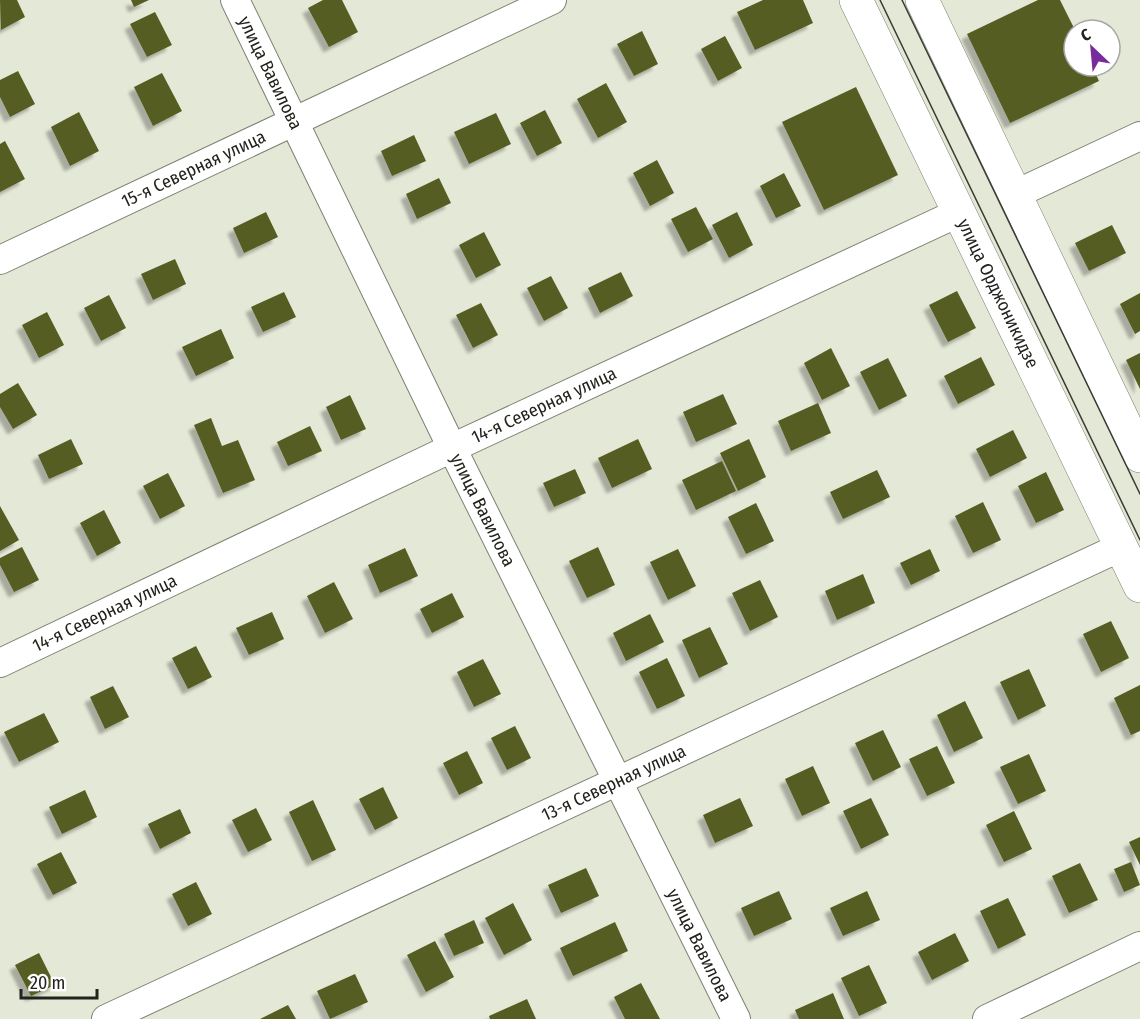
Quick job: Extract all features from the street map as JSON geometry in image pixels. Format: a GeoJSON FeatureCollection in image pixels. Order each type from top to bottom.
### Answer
{"type":"FeatureCollection","features":[{"type":"Feature","properties":{"kind":"main road","name":"улица Орджоникидзе"},"geometry":{"type":"LineString","coordinates":[[856,0],[1140,586]]}},
{"type":"Feature","properties":{"kind":"main road"},"geometry":{"type":"LineString","coordinates":[[922,0],[1140,456]]}},
{"type":"Feature","properties":{"kind":"street","name":"улица Вавилова"},"geometry":{"type":"LineString","coordinates":[[235,0],[452,448],[736,1019]]}},
{"type":"Feature","properties":{"kind":"street","name":"15-я Северная улица"},"geometry":{"type":"LineString","coordinates":[[0,260],[552,0]]}},
{"type":"Feature","properties":{"kind":"street"},"geometry":{"type":"LineString","coordinates":[[1016,194],[1140,136]]}},
{"type":"Feature","properties":{"kind":"street","name":"14-я Северная улица"},"geometry":{"type":"LineString","coordinates":[[0,663],[452,448],[958,213]]}},
{"type":"Feature","properties":{"kind":"street","name":"13-я Северная улица"},"geometry":{"type":"LineString","coordinates":[[106,1019],[1121,547]]}},
{"type":"Feature","properties":{"kind":"street"},"geometry":{"type":"LineString","coordinates":[[987,1019],[1140,946]]}},
{"type":"Feature","properties":{"kind":"building"},"geometry":{"type":"Polygon","coordinates":[[[0,0],[17,0],[25,17],[1,30],[0,0]]]}},
{"type":"Feature","properties":{"kind":"building"},"geometry":{"type":"Polygon","coordinates":[[[131,0],[149,0],[134,7],[131,0]]]}},
{"type":"Feature","properties":{"kind":"building"},"geometry":{"type":"Polygon","coordinates":[[[323,0],[342,0],[358,32],[329,47],[308,8],[323,0]]]}},
{"type":"Feature","properties":{"kind":"building"},"geometry":{"type":"Polygon","coordinates":[[[763,0],[803,0],[813,23],[755,50],[737,12],[763,0]]]}},
{"type":"Feature","properties":{"kind":"building"},"geometry":{"type":"Polygon","coordinates":[[[1038,0],[1060,0],[1069,18],[1062,18],[1062,78],[1098,78],[1099,81],[1010,123],[967,34],[1038,0]]]}},
{"type":"Feature","properties":{"kind":"building"},"geometry":{"type":"Polygon","coordinates":[[[155,12],[172,45],[147,57],[130,24],[155,12]]]}},
{"type":"Feature","properties":{"kind":"building"},"geometry":{"type":"Polygon","coordinates":[[[642,31],[658,64],[634,76],[617,44],[642,31]]]}},
{"type":"Feature","properties":{"kind":"building"},"geometry":{"type":"Polygon","coordinates":[[[725,36],[742,68],[718,81],[701,49],[725,36]]]}},
{"type":"Feature","properties":{"kind":"building"},"geometry":{"type":"Polygon","coordinates":[[[18,71],[35,104],[10,117],[0,97],[0,80],[18,71]]]}},
{"type":"Feature","properties":{"kind":"building"},"geometry":{"type":"Polygon","coordinates":[[[162,73],[182,111],[153,126],[134,87],[162,73]]]}},
{"type":"Feature","properties":{"kind":"building"},"geometry":{"type":"Polygon","coordinates":[[[606,83],[627,122],[598,138],[577,99],[606,83]]]}},
{"type":"Feature","properties":{"kind":"building"},"geometry":{"type":"Polygon","coordinates":[[[856,87],[898,175],[824,210],[782,122],[856,87]]]}},
{"type":"Feature","properties":{"kind":"building"},"geometry":{"type":"Polygon","coordinates":[[[545,110],[562,143],[537,156],[520,123],[545,110]]]}},
{"type":"Feature","properties":{"kind":"building"},"geometry":{"type":"Polygon","coordinates":[[[79,112],[99,151],[70,166],[51,127],[79,112]]]}},
{"type":"Feature","properties":{"kind":"building"},"geometry":{"type":"Polygon","coordinates":[[[496,113],[511,144],[469,164],[454,132],[496,113]]]}},
{"type":"Feature","properties":{"kind":"building"},"geometry":{"type":"Polygon","coordinates":[[[414,135],[426,161],[392,176],[381,151],[414,135]]]}},
{"type":"Feature","properties":{"kind":"building"},"geometry":{"type":"Polygon","coordinates":[[[5,141],[25,179],[0,192],[0,144],[5,141]]]}},
{"type":"Feature","properties":{"kind":"building"},"geometry":{"type":"Polygon","coordinates":[[[657,160],[674,193],[650,206],[633,173],[657,160]]]}},
{"type":"Feature","properties":{"kind":"building"},"geometry":{"type":"Polygon","coordinates":[[[784,173],[801,206],[776,218],[760,186],[784,173]]]}},
{"type":"Feature","properties":{"kind":"building"},"geometry":{"type":"Polygon","coordinates":[[[439,178],[451,203],[417,219],[406,194],[439,178]]]}},
{"type":"Feature","properties":{"kind":"building"},"geometry":{"type":"Polygon","coordinates":[[[696,207],[713,239],[688,252],[671,219],[696,207]]]}},
{"type":"Feature","properties":{"kind":"building"},"geometry":{"type":"Polygon","coordinates":[[[266,212],[278,237],[244,253],[233,228],[266,212]]]}},
{"type":"Feature","properties":{"kind":"building"},"geometry":{"type":"Polygon","coordinates":[[[737,212],[753,245],[729,258],[712,225],[737,212]]]}},
{"type":"Feature","properties":{"kind":"building"},"geometry":{"type":"Polygon","coordinates":[[[1112,225],[1126,253],[1089,271],[1075,243],[1112,225]]]}},
{"type":"Feature","properties":{"kind":"building"},"geometry":{"type":"Polygon","coordinates":[[[484,232],[501,265],[476,278],[459,245],[484,232]]]}},
{"type":"Feature","properties":{"kind":"building"},"geometry":{"type":"Polygon","coordinates":[[[175,259],[186,284],[153,300],[141,274],[175,259]]]}},
{"type":"Feature","properties":{"kind":"building"},"geometry":{"type":"Polygon","coordinates":[[[621,272],[633,296],[600,313],[588,288],[621,272]]]}},
{"type":"Feature","properties":{"kind":"building"},"geometry":{"type":"Polygon","coordinates":[[[551,276],[568,308],[544,321],[527,288],[551,276]]]}},
{"type":"Feature","properties":{"kind":"building"},"geometry":{"type":"Polygon","coordinates":[[[957,291],[976,328],[948,342],[929,305],[957,291]]]}},
{"type":"Feature","properties":{"kind":"building"},"geometry":{"type":"Polygon","coordinates":[[[284,292],[296,317],[263,332],[251,307],[284,292]]]}},
{"type":"Feature","properties":{"kind":"building"},"geometry":{"type":"Polygon","coordinates":[[[1140,293],[1140,331],[1135,334],[1120,304],[1140,293]]]}},
{"type":"Feature","properties":{"kind":"building"},"geometry":{"type":"Polygon","coordinates":[[[109,295],[126,328],[101,341],[84,308],[109,295]]]}},
{"type":"Feature","properties":{"kind":"building"},"geometry":{"type":"Polygon","coordinates":[[[481,303],[498,335],[473,348],[456,315],[481,303]]]}},
{"type":"Feature","properties":{"kind":"building"},"geometry":{"type":"Polygon","coordinates":[[[47,312],[64,345],[39,358],[22,325],[47,312]]]}},
{"type":"Feature","properties":{"kind":"building"},"geometry":{"type":"Polygon","coordinates":[[[221,329],[234,358],[196,376],[182,347],[221,329]]]}},
{"type":"Feature","properties":{"kind":"building"},"geometry":{"type":"Polygon","coordinates":[[[831,348],[850,386],[822,400],[804,363],[831,348]]]}},
{"type":"Feature","properties":{"kind":"building"},"geometry":{"type":"Polygon","coordinates":[[[1140,353],[1140,389],[1126,360],[1140,353]]]}},
{"type":"Feature","properties":{"kind":"building"},"geometry":{"type":"Polygon","coordinates":[[[981,357],[995,385],[958,404],[944,376],[981,357]]]}},
{"type":"Feature","properties":{"kind":"building"},"geometry":{"type":"Polygon","coordinates":[[[888,358],[907,396],[879,410],[860,372],[888,358]]]}},
{"type":"Feature","properties":{"kind":"building"},"geometry":{"type":"Polygon","coordinates":[[[18,383],[37,415],[13,429],[0,407],[0,394],[18,383]]]}},
{"type":"Feature","properties":{"kind":"building"},"geometry":{"type":"Polygon","coordinates":[[[723,394],[737,424],[696,442],[683,412],[723,394]]]}},
{"type":"Feature","properties":{"kind":"building"},"geometry":{"type":"Polygon","coordinates":[[[350,395],[366,429],[341,440],[326,407],[350,395]]]}},
{"type":"Feature","properties":{"kind":"building"},"geometry":{"type":"Polygon","coordinates":[[[818,403],[831,433],[791,451],[778,421],[818,403]]]}},
{"type":"Feature","properties":{"kind":"building"},"geometry":{"type":"Polygon","coordinates":[[[211,418],[222,446],[238,440],[255,480],[223,493],[194,425],[211,418]]]}},
{"type":"Feature","properties":{"kind":"building"},"geometry":{"type":"Polygon","coordinates":[[[310,426],[322,451],[288,466],[277,442],[310,426]]]}},
{"type":"Feature","properties":{"kind":"building"},"geometry":{"type":"Polygon","coordinates":[[[1013,430],[1027,458],[990,477],[976,449],[1013,430]]]}},
{"type":"Feature","properties":{"kind":"building"},"geometry":{"type":"Polygon","coordinates":[[[71,439],[83,464],[49,479],[38,455],[71,439]]]}},
{"type":"Feature","properties":{"kind":"building"},"geometry":{"type":"Polygon","coordinates":[[[638,439],[652,469],[612,488],[598,458],[638,439]]]}},
{"type":"Feature","properties":{"kind":"building"},"geometry":{"type":"Polygon","coordinates":[[[749,439],[766,477],[738,491],[720,453],[749,439]]]}},
{"type":"Feature","properties":{"kind":"building"},"geometry":{"type":"Polygon","coordinates":[[[722,461],[736,491],[696,510],[682,480],[722,461]]]}},
{"type":"Feature","properties":{"kind":"building"},"geometry":{"type":"Polygon","coordinates":[[[575,469],[586,493],[554,507],[543,483],[575,469]]]}},
{"type":"Feature","properties":{"kind":"building"},"geometry":{"type":"Polygon","coordinates":[[[877,470],[890,497],[843,519],[830,492],[877,470]]]}},
{"type":"Feature","properties":{"kind":"building"},"geometry":{"type":"Polygon","coordinates":[[[1046,472],[1064,510],[1036,523],[1018,486],[1046,472]]]}},
{"type":"Feature","properties":{"kind":"building"},"geometry":{"type":"Polygon","coordinates":[[[168,473],[185,506],[160,519],[143,486],[168,473]]]}},
{"type":"Feature","properties":{"kind":"building"},"geometry":{"type":"Polygon","coordinates":[[[983,502],[1001,540],[973,553],[955,516],[983,502]]]}},
{"type":"Feature","properties":{"kind":"building"},"geometry":{"type":"Polygon","coordinates":[[[756,503],[774,541],[746,554],[728,517],[756,503]]]}},
{"type":"Feature","properties":{"kind":"building"},"geometry":{"type":"Polygon","coordinates":[[[0,506],[19,540],[0,551],[0,506]]]}},
{"type":"Feature","properties":{"kind":"building"},"geometry":{"type":"Polygon","coordinates":[[[104,510],[121,543],[97,556],[80,523],[104,510]]]}},
{"type":"Feature","properties":{"kind":"building"},"geometry":{"type":"Polygon","coordinates":[[[22,547],[39,580],[14,592],[0,565],[0,558],[22,547]]]}},
{"type":"Feature","properties":{"kind":"building"},"geometry":{"type":"Polygon","coordinates":[[[598,547],[615,585],[587,598],[569,561],[598,547]]]}},
{"type":"Feature","properties":{"kind":"building"},"geometry":{"type":"Polygon","coordinates":[[[405,548],[418,576],[380,593],[368,565],[405,548]]]}},
{"type":"Feature","properties":{"kind":"building"},"geometry":{"type":"Polygon","coordinates":[[[678,549],[696,586],[668,600],[650,562],[678,549]]]}},
{"type":"Feature","properties":{"kind":"building"},"geometry":{"type":"Polygon","coordinates":[[[930,549],[940,571],[911,585],[900,563],[930,549]]]}},
{"type":"Feature","properties":{"kind":"building"},"geometry":{"type":"Polygon","coordinates":[[[863,574],[875,603],[837,620],[825,591],[863,574]]]}},
{"type":"Feature","properties":{"kind":"building"},"geometry":{"type":"Polygon","coordinates":[[[760,580],[778,617],[750,631],[732,593],[760,580]]]}},
{"type":"Feature","properties":{"kind":"building"},"geometry":{"type":"Polygon","coordinates":[[[334,582],[353,619],[325,633],[307,596],[334,582]]]}},
{"type":"Feature","properties":{"kind":"building"},"geometry":{"type":"Polygon","coordinates":[[[452,593],[464,617],[432,633],[420,609],[452,593]]]}},
{"type":"Feature","properties":{"kind":"building"},"geometry":{"type":"Polygon","coordinates":[[[272,612],[284,639],[249,655],[236,628],[272,612]]]}},
{"type":"Feature","properties":{"kind":"building"},"geometry":{"type":"Polygon","coordinates":[[[650,614],[664,642],[626,661],[613,633],[650,614]]]}},
{"type":"Feature","properties":{"kind":"building"},"geometry":{"type":"Polygon","coordinates":[[[1111,621],[1129,658],[1101,672],[1083,634],[1111,621]]]}},
{"type":"Feature","properties":{"kind":"building"},"geometry":{"type":"Polygon","coordinates":[[[710,627],[728,664],[699,678],[682,640],[710,627]]]}},
{"type":"Feature","properties":{"kind":"building"},"geometry":{"type":"Polygon","coordinates":[[[196,646],[212,677],[188,689],[172,658],[196,646]]]}},
{"type":"Feature","properties":{"kind":"building"},"geometry":{"type":"Polygon","coordinates":[[[667,658],[685,696],[657,709],[639,672],[667,658]]]}},
{"type":"Feature","properties":{"kind":"building"},"geometry":{"type":"Polygon","coordinates":[[[483,659],[501,694],[474,707],[457,672],[483,659]]]}},
{"type":"Feature","properties":{"kind":"building"},"geometry":{"type":"Polygon","coordinates":[[[1029,669],[1046,706],[1018,720],[1000,682],[1029,669]]]}},
{"type":"Feature","properties":{"kind":"building"},"geometry":{"type":"Polygon","coordinates":[[[1140,685],[1140,731],[1131,735],[1114,698],[1140,685]]]}},
{"type":"Feature","properties":{"kind":"building"},"geometry":{"type":"Polygon","coordinates":[[[113,686],[129,717],[105,729],[90,697],[113,686]]]}},
{"type":"Feature","properties":{"kind":"building"},"geometry":{"type":"Polygon","coordinates":[[[965,701],[983,738],[954,752],[937,715],[965,701]]]}},
{"type":"Feature","properties":{"kind":"building"},"geometry":{"type":"Polygon","coordinates":[[[44,713],[59,742],[19,762],[4,732],[44,713]]]}},
{"type":"Feature","properties":{"kind":"building"},"geometry":{"type":"Polygon","coordinates":[[[515,726],[531,758],[507,770],[491,738],[515,726]]]}},
{"type":"Feature","properties":{"kind":"building"},"geometry":{"type":"Polygon","coordinates":[[[883,730],[901,767],[873,781],[855,743],[883,730]]]}},
{"type":"Feature","properties":{"kind":"building"},"geometry":{"type":"Polygon","coordinates":[[[937,746],[955,783],[927,796],[909,759],[937,746]]]}},
{"type":"Feature","properties":{"kind":"building"},"geometry":{"type":"Polygon","coordinates":[[[467,751],[483,783],[459,795],[443,763],[467,751]]]}},
{"type":"Feature","properties":{"kind":"building"},"geometry":{"type":"Polygon","coordinates":[[[1029,754],[1046,791],[1018,804],[1000,767],[1029,754]]]}},
{"type":"Feature","properties":{"kind":"building"},"geometry":{"type":"Polygon","coordinates":[[[813,766],[830,803],[802,816],[785,779],[813,766]]]}},
{"type":"Feature","properties":{"kind":"building"},"geometry":{"type":"Polygon","coordinates":[[[383,787],[398,818],[375,830],[359,799],[383,787]]]}},
{"type":"Feature","properties":{"kind":"building"},"geometry":{"type":"Polygon","coordinates":[[[85,790],[97,817],[62,834],[49,807],[85,790]]]}},
{"type":"Feature","properties":{"kind":"building"},"geometry":{"type":"Polygon","coordinates":[[[740,798],[753,826],[715,843],[703,815],[740,798]]]}},
{"type":"Feature","properties":{"kind":"building"},"geometry":{"type":"Polygon","coordinates":[[[871,798],[889,835],[861,849],[843,811],[871,798]]]}},
{"type":"Feature","properties":{"kind":"building"},"geometry":{"type":"Polygon","coordinates":[[[313,800],[336,850],[312,861],[289,812],[313,800]]]}},
{"type":"Feature","properties":{"kind":"building"},"geometry":{"type":"Polygon","coordinates":[[[256,808],[272,840],[248,852],[232,820],[256,808]]]}},
{"type":"Feature","properties":{"kind":"building"},"geometry":{"type":"Polygon","coordinates":[[[180,809],[191,833],[160,849],[148,824],[180,809]]]}},
{"type":"Feature","properties":{"kind":"building"},"geometry":{"type":"Polygon","coordinates":[[[1014,811],[1032,849],[1004,862],[986,825],[1014,811]]]}},
{"type":"Feature","properties":{"kind":"building"},"geometry":{"type":"Polygon","coordinates":[[[1140,837],[1140,865],[1129,842],[1140,837]]]}},
{"type":"Feature","properties":{"kind":"building"},"geometry":{"type":"Polygon","coordinates":[[[61,852],[77,883],[53,895],[37,864],[61,852]]]}},
{"type":"Feature","properties":{"kind":"building"},"geometry":{"type":"Polygon","coordinates":[[[1131,862],[1140,885],[1124,892],[1114,869],[1131,862]]]}},
{"type":"Feature","properties":{"kind":"building"},"geometry":{"type":"Polygon","coordinates":[[[1080,863],[1098,900],[1069,913],[1052,876],[1080,863]]]}},
{"type":"Feature","properties":{"kind":"building"},"geometry":{"type":"Polygon","coordinates":[[[586,868],[599,896],[561,913],[548,885],[586,868]]]}},
{"type":"Feature","properties":{"kind":"building"},"geometry":{"type":"Polygon","coordinates":[[[196,882],[212,914],[188,926],[172,894],[196,882]]]}},
{"type":"Feature","properties":{"kind":"building"},"geometry":{"type":"Polygon","coordinates":[[[779,891],[792,919],[754,936],[741,908],[779,891]]]}},
{"type":"Feature","properties":{"kind":"building"},"geometry":{"type":"Polygon","coordinates":[[[867,891],[880,920],[843,936],[830,908],[867,891]]]}},
{"type":"Feature","properties":{"kind":"building"},"geometry":{"type":"Polygon","coordinates":[[[1008,898],[1026,935],[998,949],[980,911],[1008,898]]]}},
{"type":"Feature","properties":{"kind":"building"},"geometry":{"type":"Polygon","coordinates":[[[513,903],[532,940],[504,955],[485,918],[513,903]]]}},
{"type":"Feature","properties":{"kind":"building"},"geometry":{"type":"Polygon","coordinates":[[[474,920],[484,943],[454,956],[444,934],[474,920]]]}},
{"type":"Feature","properties":{"kind":"building"},"geometry":{"type":"Polygon","coordinates":[[[615,922],[628,951],[573,976],[560,948],[615,922]]]}},
{"type":"Feature","properties":{"kind":"building"},"geometry":{"type":"Polygon","coordinates":[[[955,933],[969,961],[932,980],[918,952],[955,933]]]}},
{"type":"Feature","properties":{"kind":"building"},"geometry":{"type":"Polygon","coordinates":[[[435,941],[454,977],[426,992],[407,955],[435,941]]]}},
{"type":"Feature","properties":{"kind":"building"},"geometry":{"type":"Polygon","coordinates":[[[39,953],[55,985],[31,996],[15,965],[39,953]]]}},
{"type":"Feature","properties":{"kind":"building"},"geometry":{"type":"Polygon","coordinates":[[[869,965],[887,1003],[859,1016],[841,978],[869,965]]]}},
{"type":"Feature","properties":{"kind":"building"},"geometry":{"type":"Polygon","coordinates":[[[355,974],[368,1002],[330,1019],[317,991],[355,974]]]}},
{"type":"Feature","properties":{"kind":"building"},"geometry":{"type":"Polygon","coordinates":[[[641,983],[660,1019],[625,1019],[614,997],[641,983]]]}},
{"type":"Feature","properties":{"kind":"building"},"geometry":{"type":"Polygon","coordinates":[[[833,993],[844,1019],[799,1019],[795,1010],[833,993]]]}},
{"type":"Feature","properties":{"kind":"building"},"geometry":{"type":"Polygon","coordinates":[[[527,999],[536,1019],[490,1019],[489,1016],[527,999]]]}},
{"type":"Feature","properties":{"kind":"building"},"geometry":{"type":"Polygon","coordinates":[[[288,1005],[296,1019],[260,1019],[288,1005]]]}},
{"type":"Feature","properties":{"kind":"tram line"},"geometry":{"type":"LineString","coordinates":[[880,0],[1140,540]]}},
{"type":"Feature","properties":{"kind":"tram line"},"geometry":{"type":"LineString","coordinates":[[902,0],[1140,494]]}}]}
